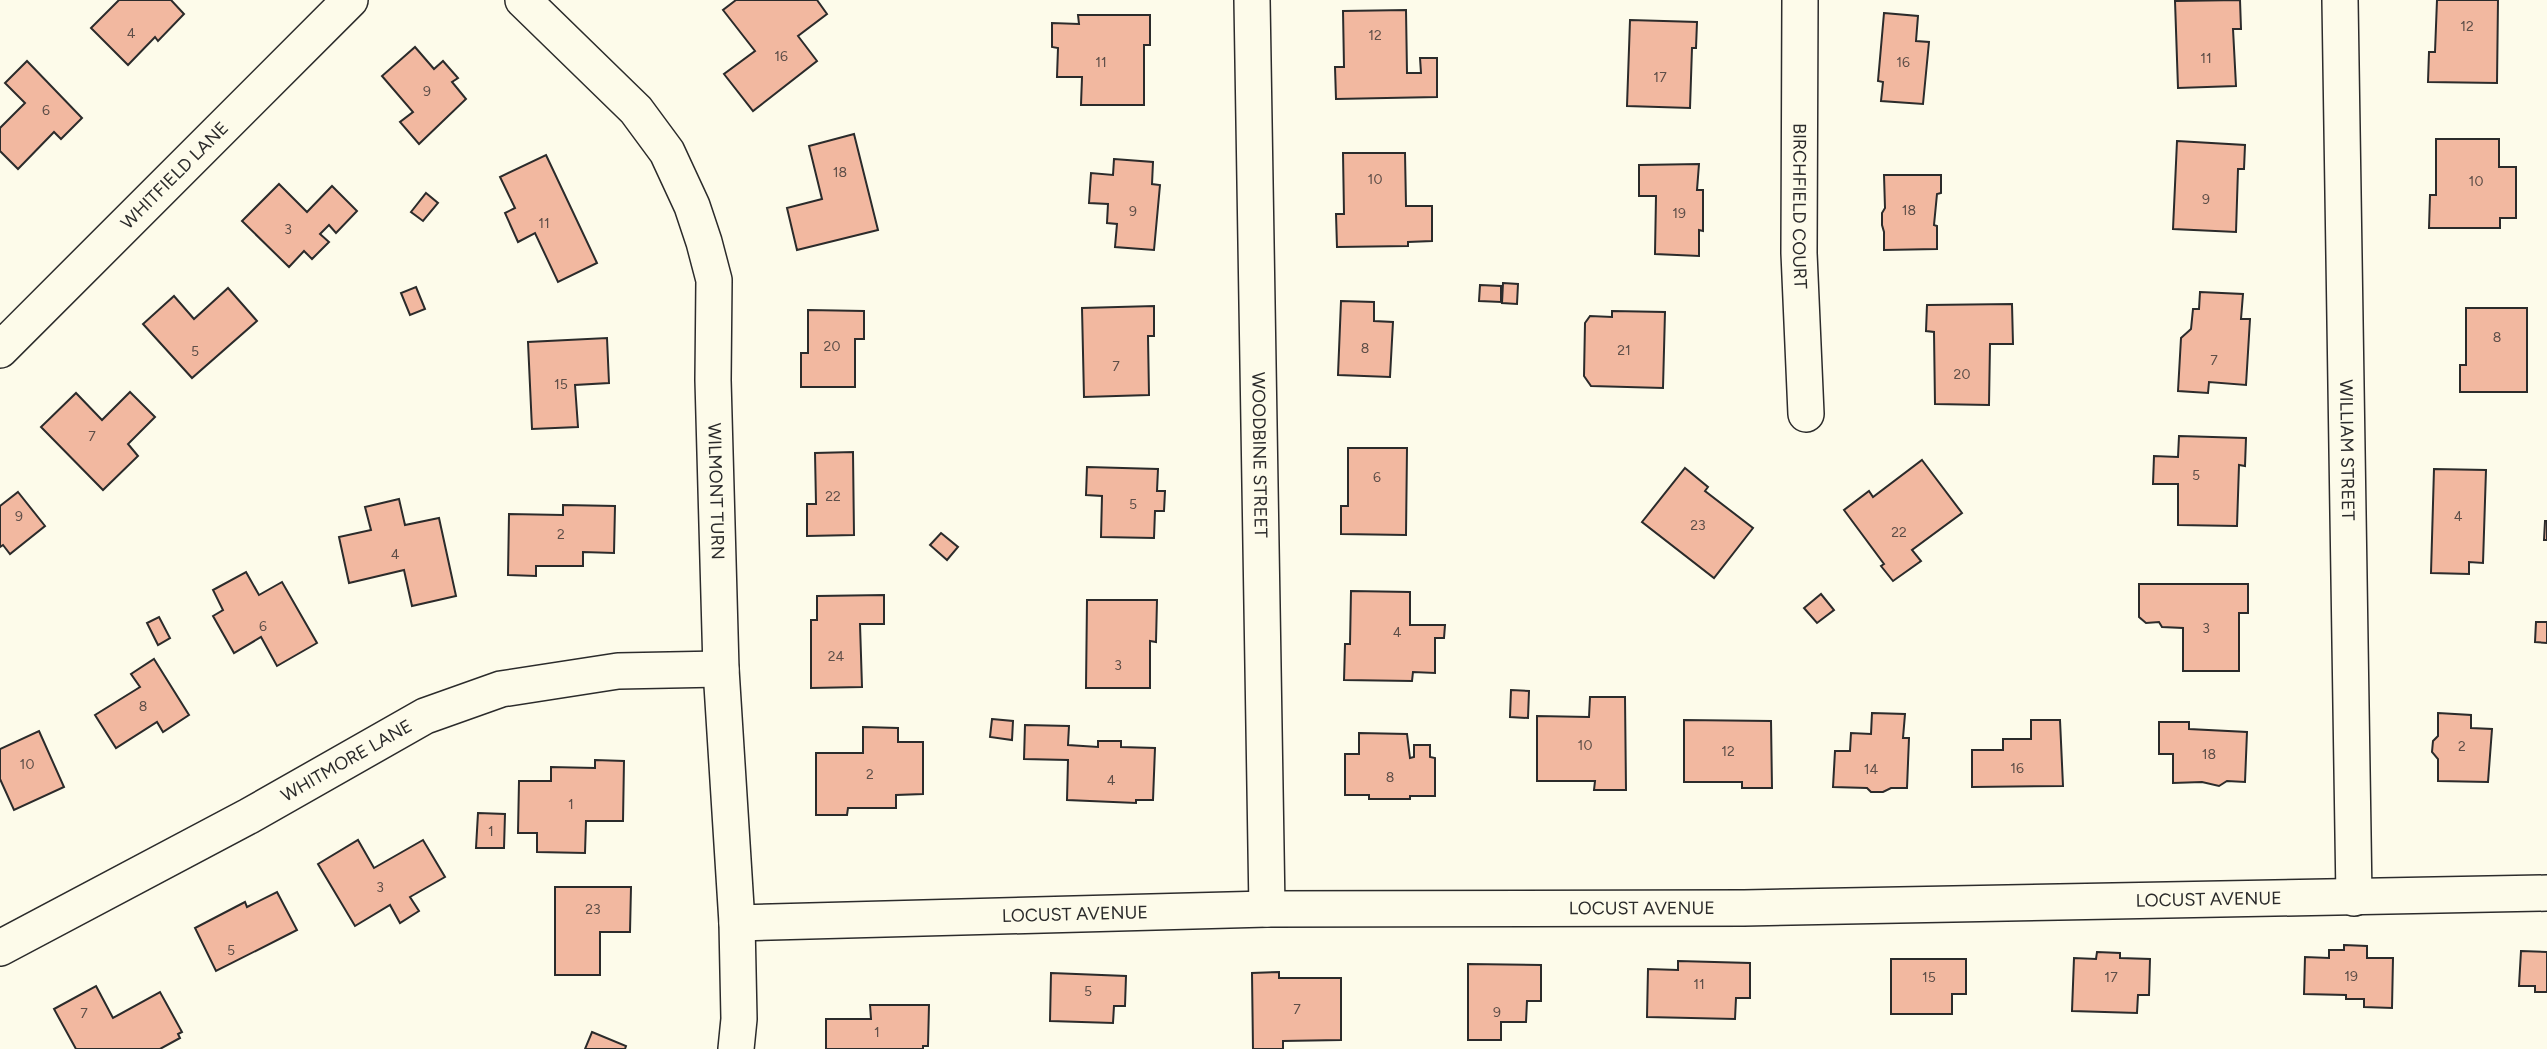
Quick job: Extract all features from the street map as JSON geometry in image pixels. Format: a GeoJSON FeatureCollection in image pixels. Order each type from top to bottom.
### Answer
{"type":"FeatureCollection","features":[{"type":"Feature","properties":{"kind":"street","name":"WHITFIELD LANE"},"geometry":{"type":"LineString","coordinates":[[0,350],[350,0]]}},
{"type":"Feature","properties":{"kind":"street","name":"WILMONT TURN"},"geometry":{"type":"LineString","coordinates":[[523,0],[636,110],[667,152],[692,205],[714,281],[713,380],[721,668],[737,923],[739,1019],[736,1049]]}},
{"type":"Feature","properties":{"kind":"street","name":"WOODBINE STREET"},"geometry":{"type":"LineString","coordinates":[[1252,0],[1267,909]]}},
{"type":"Feature","properties":{"kind":"street","name":"BIRCHFIELD COURT"},"geometry":{"type":"LineString","coordinates":[[1800,0],[1799,253],[1806,414]]}},
{"type":"Feature","properties":{"kind":"street","name":"WILLIAM STREET"},"geometry":{"type":"LineString","coordinates":[[2340,0],[2354,898]]}},
{"type":"Feature","properties":{"kind":"street","name":"WHITMORE LANE"},"geometry":{"type":"LineString","coordinates":[[0,948],[249,816],[425,716],[501,689],[618,671],[721,668]]}},
{"type":"Feature","properties":{"kind":"street","name":"LOCUST AVENUE"},"geometry":{"type":"LineString","coordinates":[[737,923],[1267,909],[1744,908],[2547,893]]}},
{"type":"Feature","properties":{"kind":"building"},"geometry":{"type":"Polygon","coordinates":[[[119,0],[171,0],[184,14],[158,41],[155,37],[128,65],[91,28],[119,0]]]}},
{"type":"Feature","properties":{"kind":"building"},"geometry":{"type":"Polygon","coordinates":[[[736,0],[817,0],[827,14],[798,36],[817,61],[753,111],[724,74],[755,51],[723,10],[736,0]]]}},
{"type":"Feature","properties":{"kind":"building"},"geometry":{"type":"Polygon","coordinates":[[[2240,0],[2241,29],[2233,29],[2236,86],[2178,88],[2175,1],[2240,0]]]}},
{"type":"Feature","properties":{"kind":"building"},"geometry":{"type":"Polygon","coordinates":[[[2437,0],[2498,0],[2497,83],[2428,82],[2429,52],[2435,52],[2437,0]]]}},
{"type":"Feature","properties":{"kind":"building"},"geometry":{"type":"Polygon","coordinates":[[[1406,10],[1407,73],[1421,73],[1420,58],[1437,58],[1437,97],[1336,99],[1335,67],[1344,67],[1343,11],[1406,10]]]}},
{"type":"Feature","properties":{"kind":"building"},"geometry":{"type":"Polygon","coordinates":[[[1884,13],[1918,16],[1916,41],[1929,42],[1923,104],[1881,101],[1883,82],[1878,81],[1884,13]]]}},
{"type":"Feature","properties":{"kind":"building"},"geometry":{"type":"Polygon","coordinates":[[[1078,15],[1150,15],[1150,45],[1144,45],[1144,105],[1081,105],[1082,77],[1057,77],[1058,48],[1052,47],[1052,23],[1079,24],[1078,15]]]}},
{"type":"Feature","properties":{"kind":"building"},"geometry":{"type":"Polygon","coordinates":[[[1630,20],[1697,22],[1696,48],[1692,48],[1690,108],[1627,106],[1630,20]]]}},
{"type":"Feature","properties":{"kind":"building"},"geometry":{"type":"Polygon","coordinates":[[[415,47],[434,69],[443,61],[458,78],[452,82],[466,99],[419,144],[400,122],[413,112],[382,76],[415,47]]]}},
{"type":"Feature","properties":{"kind":"building"},"geometry":{"type":"Polygon","coordinates":[[[27,61],[82,118],[61,139],[54,132],[18,169],[0,151],[0,128],[25,103],[5,83],[27,61]]]}},
{"type":"Feature","properties":{"kind":"building"},"geometry":{"type":"Polygon","coordinates":[[[854,134],[878,230],[797,250],[787,208],[822,199],[809,146],[854,134]]]}},
{"type":"Feature","properties":{"kind":"building"},"geometry":{"type":"Polygon","coordinates":[[[2436,139],[2499,139],[2499,167],[2516,167],[2516,218],[2500,218],[2500,228],[2429,228],[2430,195],[2436,195],[2436,139]]]}},
{"type":"Feature","properties":{"kind":"building"},"geometry":{"type":"Polygon","coordinates":[[[2177,141],[2245,145],[2244,169],[2238,169],[2236,232],[2173,229],[2177,141]]]}},
{"type":"Feature","properties":{"kind":"building"},"geometry":{"type":"Polygon","coordinates":[[[1343,153],[1405,153],[1406,206],[1432,206],[1432,241],[1408,242],[1408,246],[1337,247],[1336,214],[1344,214],[1343,153]]]}},
{"type":"Feature","properties":{"kind":"building"},"geometry":{"type":"Polygon","coordinates":[[[546,155],[597,263],[558,282],[535,233],[518,242],[505,213],[515,208],[500,177],[546,155]]]}},
{"type":"Feature","properties":{"kind":"building"},"geometry":{"type":"Polygon","coordinates":[[[1114,159],[1153,162],[1152,184],[1160,185],[1154,250],[1115,247],[1117,224],[1107,223],[1108,204],[1089,203],[1091,173],[1113,175],[1114,159]]]}},
{"type":"Feature","properties":{"kind":"building"},"geometry":{"type":"Polygon","coordinates":[[[1699,164],[1697,190],[1703,190],[1703,231],[1699,230],[1699,256],[1655,254],[1656,196],[1639,196],[1639,165],[1699,164]]]}},
{"type":"Feature","properties":{"kind":"building"},"geometry":{"type":"Polygon","coordinates":[[[1884,175],[1941,175],[1941,193],[1937,194],[1934,225],[1937,226],[1937,249],[1884,250],[1884,175]]]}},
{"type":"Feature","properties":{"kind":"building"},"geometry":{"type":"Polygon","coordinates":[[[279,184],[307,212],[332,186],[357,211],[336,233],[329,225],[320,234],[329,242],[312,259],[304,251],[289,267],[242,221],[279,184]]]}},
{"type":"Feature","properties":{"kind":"building"},"geometry":{"type":"Polygon","coordinates":[[[426,193],[438,203],[423,221],[411,212],[426,193]]]}},
{"type":"Feature","properties":{"kind":"building"},"geometry":{"type":"Polygon","coordinates":[[[1503,283],[1518,284],[1517,304],[1502,303],[1503,283]]]}},
{"type":"Feature","properties":{"kind":"building"},"geometry":{"type":"Polygon","coordinates":[[[1480,285],[1501,286],[1501,302],[1479,301],[1480,285]]]}},
{"type":"Feature","properties":{"kind":"building"},"geometry":{"type":"Polygon","coordinates":[[[416,287],[425,309],[410,315],[401,293],[416,287]]]}},
{"type":"Feature","properties":{"kind":"building"},"geometry":{"type":"Polygon","coordinates":[[[228,288],[257,321],[192,378],[143,324],[174,296],[194,319],[228,288]]]}},
{"type":"Feature","properties":{"kind":"building"},"geometry":{"type":"Polygon","coordinates":[[[2200,292],[2243,294],[2241,319],[2250,319],[2246,385],[2209,382],[2208,393],[2178,391],[2181,338],[2191,329],[2193,309],[2199,309],[2200,292]]]}},
{"type":"Feature","properties":{"kind":"building"},"geometry":{"type":"Polygon","coordinates":[[[1341,301],[1374,302],[1374,321],[1393,322],[1390,377],[1338,375],[1341,301]]]}},
{"type":"Feature","properties":{"kind":"building"},"geometry":{"type":"Polygon","coordinates":[[[2012,304],[2013,344],[1990,344],[1989,405],[1935,404],[1934,332],[1926,331],[1927,305],[2012,304]]]}},
{"type":"Feature","properties":{"kind":"building"},"geometry":{"type":"Polygon","coordinates":[[[1154,306],[1154,336],[1148,336],[1149,395],[1084,397],[1082,308],[1154,306]]]}},
{"type":"Feature","properties":{"kind":"building"},"geometry":{"type":"Polygon","coordinates":[[[2466,308],[2527,308],[2527,392],[2460,392],[2460,365],[2466,365],[2466,308]]]}},
{"type":"Feature","properties":{"kind":"building"},"geometry":{"type":"Polygon","coordinates":[[[808,310],[864,311],[864,339],[855,339],[855,387],[801,387],[801,353],[808,353],[808,310]]]}},
{"type":"Feature","properties":{"kind":"building"},"geometry":{"type":"Polygon","coordinates":[[[1612,311],[1665,312],[1663,388],[1591,386],[1584,376],[1585,323],[1590,316],[1612,317],[1612,311]]]}},
{"type":"Feature","properties":{"kind":"building"},"geometry":{"type":"Polygon","coordinates":[[[607,338],[609,383],[575,385],[578,427],[532,429],[528,342],[607,338]]]}},
{"type":"Feature","properties":{"kind":"building"},"geometry":{"type":"Polygon","coordinates":[[[130,392],[155,417],[128,444],[138,456],[103,490],[41,427],[76,393],[102,420],[130,392]]]}},
{"type":"Feature","properties":{"kind":"building"},"geometry":{"type":"Polygon","coordinates":[[[2179,436],[2246,438],[2245,466],[2239,465],[2237,526],[2178,525],[2178,484],[2153,484],[2154,456],[2178,457],[2179,436]]]}},
{"type":"Feature","properties":{"kind":"building"},"geometry":{"type":"Polygon","coordinates":[[[1348,448],[1407,448],[1406,535],[1341,534],[1341,506],[1348,506],[1348,448]]]}},
{"type":"Feature","properties":{"kind":"building"},"geometry":{"type":"Polygon","coordinates":[[[853,452],[854,535],[807,536],[807,504],[816,504],[815,453],[853,452]]]}},
{"type":"Feature","properties":{"kind":"building"},"geometry":{"type":"Polygon","coordinates":[[[1922,460],[1962,513],[1912,550],[1921,561],[1893,581],[1881,566],[1884,564],[1844,510],[1869,491],[1873,497],[1922,460]]]}},
{"type":"Feature","properties":{"kind":"building"},"geometry":{"type":"Polygon","coordinates":[[[1087,467],[1158,469],[1157,491],[1165,491],[1164,511],[1155,511],[1154,538],[1101,537],[1102,496],[1086,495],[1087,467]]]}},
{"type":"Feature","properties":{"kind":"building"},"geometry":{"type":"Polygon","coordinates":[[[1685,468],[1708,487],[1705,491],[1753,528],[1714,578],[1642,522],[1685,468]]]}},
{"type":"Feature","properties":{"kind":"building"},"geometry":{"type":"Polygon","coordinates":[[[2434,469],[2486,470],[2483,563],[2469,562],[2469,574],[2431,573],[2434,469]]]}},
{"type":"Feature","properties":{"kind":"building"},"geometry":{"type":"Polygon","coordinates":[[[18,492],[45,526],[10,554],[3,545],[0,547],[0,506],[18,492]]]}},
{"type":"Feature","properties":{"kind":"building"},"geometry":{"type":"Polygon","coordinates":[[[399,499],[405,525],[439,518],[456,596],[412,606],[404,570],[349,583],[339,537],[371,530],[365,507],[399,499]]]}},
{"type":"Feature","properties":{"kind":"building"},"geometry":{"type":"Polygon","coordinates":[[[563,505],[615,506],[614,553],[583,552],[583,566],[536,566],[536,576],[508,575],[509,514],[563,515],[563,505]]]}},
{"type":"Feature","properties":{"kind":"building"},"geometry":{"type":"Polygon","coordinates":[[[2547,521],[2547,540],[2544,540],[2547,521]]]}},
{"type":"Feature","properties":{"kind":"building"},"geometry":{"type":"Polygon","coordinates":[[[941,533],[958,547],[947,560],[930,545],[941,533]]]}},
{"type":"Feature","properties":{"kind":"building"},"geometry":{"type":"Polygon","coordinates":[[[246,572],[259,595],[282,582],[317,643],[277,666],[261,637],[234,653],[213,616],[223,610],[213,590],[246,572]]]}},
{"type":"Feature","properties":{"kind":"building"},"geometry":{"type":"Polygon","coordinates":[[[2139,584],[2248,584],[2248,613],[2239,613],[2239,671],[2183,671],[2183,628],[2162,627],[2159,622],[2146,623],[2139,617],[2139,584]]]}},
{"type":"Feature","properties":{"kind":"building"},"geometry":{"type":"Polygon","coordinates":[[[1351,591],[1410,592],[1410,625],[1445,625],[1444,638],[1435,638],[1435,673],[1413,672],[1412,681],[1344,680],[1345,644],[1350,644],[1351,591]]]}},
{"type":"Feature","properties":{"kind":"building"},"geometry":{"type":"Polygon","coordinates":[[[1821,594],[1834,610],[1817,623],[1804,608],[1821,594]]]}},
{"type":"Feature","properties":{"kind":"building"},"geometry":{"type":"Polygon","coordinates":[[[884,595],[884,624],[860,624],[862,687],[811,688],[811,620],[817,620],[817,596],[884,595]]]}},
{"type":"Feature","properties":{"kind":"building"},"geometry":{"type":"Polygon","coordinates":[[[1087,600],[1157,600],[1156,642],[1150,641],[1150,688],[1086,688],[1087,600]]]}},
{"type":"Feature","properties":{"kind":"building"},"geometry":{"type":"Polygon","coordinates":[[[159,617],[170,638],[158,645],[147,623],[159,617]]]}},
{"type":"Feature","properties":{"kind":"building"},"geometry":{"type":"Polygon","coordinates":[[[2536,622],[2547,622],[2547,643],[2535,642],[2536,622]]]}},
{"type":"Feature","properties":{"kind":"building"},"geometry":{"type":"Polygon","coordinates":[[[154,659],[189,715],[163,732],[157,722],[116,748],[95,715],[140,687],[131,674],[154,659]]]}},
{"type":"Feature","properties":{"kind":"building"},"geometry":{"type":"Polygon","coordinates":[[[1511,690],[1529,691],[1528,718],[1510,717],[1511,690]]]}},
{"type":"Feature","properties":{"kind":"building"},"geometry":{"type":"Polygon","coordinates":[[[1590,697],[1625,697],[1626,790],[1594,790],[1595,781],[1537,781],[1537,716],[1589,717],[1590,697]]]}},
{"type":"Feature","properties":{"kind":"building"},"geometry":{"type":"Polygon","coordinates":[[[1872,713],[1905,714],[1903,738],[1909,738],[1907,788],[1871,792],[1867,788],[1833,787],[1835,751],[1850,751],[1851,733],[1871,734],[1872,713]]]}},
{"type":"Feature","properties":{"kind":"building"},"geometry":{"type":"Polygon","coordinates":[[[2438,713],[2471,715],[2471,728],[2492,729],[2488,782],[2438,781],[2438,759],[2432,752],[2433,741],[2438,736],[2438,713]]]}},
{"type":"Feature","properties":{"kind":"building"},"geometry":{"type":"Polygon","coordinates":[[[992,719],[1013,721],[1012,740],[990,737],[992,719]]]}},
{"type":"Feature","properties":{"kind":"building"},"geometry":{"type":"Polygon","coordinates":[[[1684,720],[1771,721],[1772,788],[1742,788],[1742,782],[1684,782],[1684,720]]]}},
{"type":"Feature","properties":{"kind":"building"},"geometry":{"type":"Polygon","coordinates":[[[2031,720],[2060,720],[2063,786],[1972,787],[1972,750],[2003,750],[2003,739],[2031,739],[2031,720]]]}},
{"type":"Feature","properties":{"kind":"building"},"geometry":{"type":"Polygon","coordinates":[[[2159,722],[2189,722],[2189,729],[2247,732],[2245,782],[2227,781],[2219,786],[2202,782],[2173,783],[2173,754],[2159,754],[2159,722]]]}},
{"type":"Feature","properties":{"kind":"building"},"geometry":{"type":"Polygon","coordinates":[[[1025,725],[1069,726],[1068,745],[1098,747],[1098,741],[1121,741],[1121,747],[1155,748],[1153,800],[1136,800],[1136,803],[1067,800],[1068,760],[1024,759],[1025,725]]]}},
{"type":"Feature","properties":{"kind":"building"},"geometry":{"type":"Polygon","coordinates":[[[863,727],[898,728],[898,742],[923,742],[923,794],[896,795],[896,808],[848,808],[847,815],[816,815],[816,753],[863,753],[863,727]]]}},
{"type":"Feature","properties":{"kind":"building"},"geometry":{"type":"Polygon","coordinates":[[[39,731],[64,787],[14,810],[0,779],[0,749],[39,731]]]}},
{"type":"Feature","properties":{"kind":"building"},"geometry":{"type":"Polygon","coordinates":[[[1359,733],[1407,734],[1410,758],[1414,757],[1414,745],[1430,745],[1430,757],[1435,758],[1435,796],[1369,799],[1369,795],[1345,795],[1345,754],[1359,754],[1359,733]]]}},
{"type":"Feature","properties":{"kind":"building"},"geometry":{"type":"Polygon","coordinates":[[[595,760],[624,761],[623,821],[586,821],[585,853],[537,852],[537,833],[518,833],[519,781],[551,781],[551,767],[595,768],[595,760]]]}},
{"type":"Feature","properties":{"kind":"building"},"geometry":{"type":"Polygon","coordinates":[[[478,813],[505,814],[504,848],[476,848],[478,813]]]}},
{"type":"Feature","properties":{"kind":"building"},"geometry":{"type":"Polygon","coordinates":[[[358,840],[374,868],[423,840],[445,877],[410,897],[419,911],[400,923],[390,905],[355,926],[318,864],[358,840]]]}},
{"type":"Feature","properties":{"kind":"building"},"geometry":{"type":"Polygon","coordinates":[[[555,887],[631,887],[630,932],[600,932],[600,975],[555,975],[555,887]]]}},
{"type":"Feature","properties":{"kind":"building"},"geometry":{"type":"Polygon","coordinates":[[[277,892],[297,930],[216,971],[195,928],[245,902],[247,907],[277,892]]]}},
{"type":"Feature","properties":{"kind":"building"},"geometry":{"type":"Polygon","coordinates":[[[2344,945],[2367,946],[2367,958],[2393,958],[2392,1008],[2364,1007],[2364,999],[2346,999],[2346,995],[2304,994],[2305,957],[2329,958],[2329,950],[2344,950],[2344,945]]]}},
{"type":"Feature","properties":{"kind":"building"},"geometry":{"type":"Polygon","coordinates":[[[2521,951],[2547,952],[2547,992],[2535,992],[2535,986],[2519,986],[2521,951]]]}},
{"type":"Feature","properties":{"kind":"building"},"geometry":{"type":"Polygon","coordinates":[[[2097,952],[2120,953],[2120,958],[2150,959],[2149,995],[2138,995],[2137,1013],[2072,1011],[2074,958],[2096,959],[2097,952]]]}},
{"type":"Feature","properties":{"kind":"building"},"geometry":{"type":"Polygon","coordinates":[[[1891,959],[1966,959],[1966,994],[1952,994],[1952,1014],[1891,1014],[1891,959]]]}},
{"type":"Feature","properties":{"kind":"building"},"geometry":{"type":"Polygon","coordinates":[[[1678,961],[1750,963],[1750,998],[1736,998],[1735,1019],[1647,1017],[1648,969],[1678,970],[1678,961]]]}},
{"type":"Feature","properties":{"kind":"building"},"geometry":{"type":"Polygon","coordinates":[[[1468,964],[1541,965],[1541,1001],[1527,1001],[1526,1022],[1501,1022],[1501,1040],[1468,1040],[1468,964]]]}},
{"type":"Feature","properties":{"kind":"building"},"geometry":{"type":"Polygon","coordinates":[[[1279,972],[1279,978],[1341,978],[1341,1040],[1283,1041],[1283,1049],[1253,1049],[1252,973],[1279,972]]]}},
{"type":"Feature","properties":{"kind":"building"},"geometry":{"type":"Polygon","coordinates":[[[1051,973],[1126,976],[1125,1006],[1114,1006],[1113,1023],[1050,1021],[1051,973]]]}},
{"type":"Feature","properties":{"kind":"building"},"geometry":{"type":"Polygon","coordinates":[[[96,986],[113,1018],[160,992],[182,1032],[178,1034],[180,1038],[160,1049],[76,1049],[54,1009],[96,986]]]}},
{"type":"Feature","properties":{"kind":"building"},"geometry":{"type":"Polygon","coordinates":[[[870,1005],[929,1005],[928,1046],[923,1046],[923,1049],[826,1049],[826,1019],[871,1019],[870,1005]]]}},
{"type":"Feature","properties":{"kind":"building"},"geometry":{"type":"Polygon","coordinates":[[[592,1032],[626,1046],[625,1049],[585,1049],[592,1032]]]}}]}
